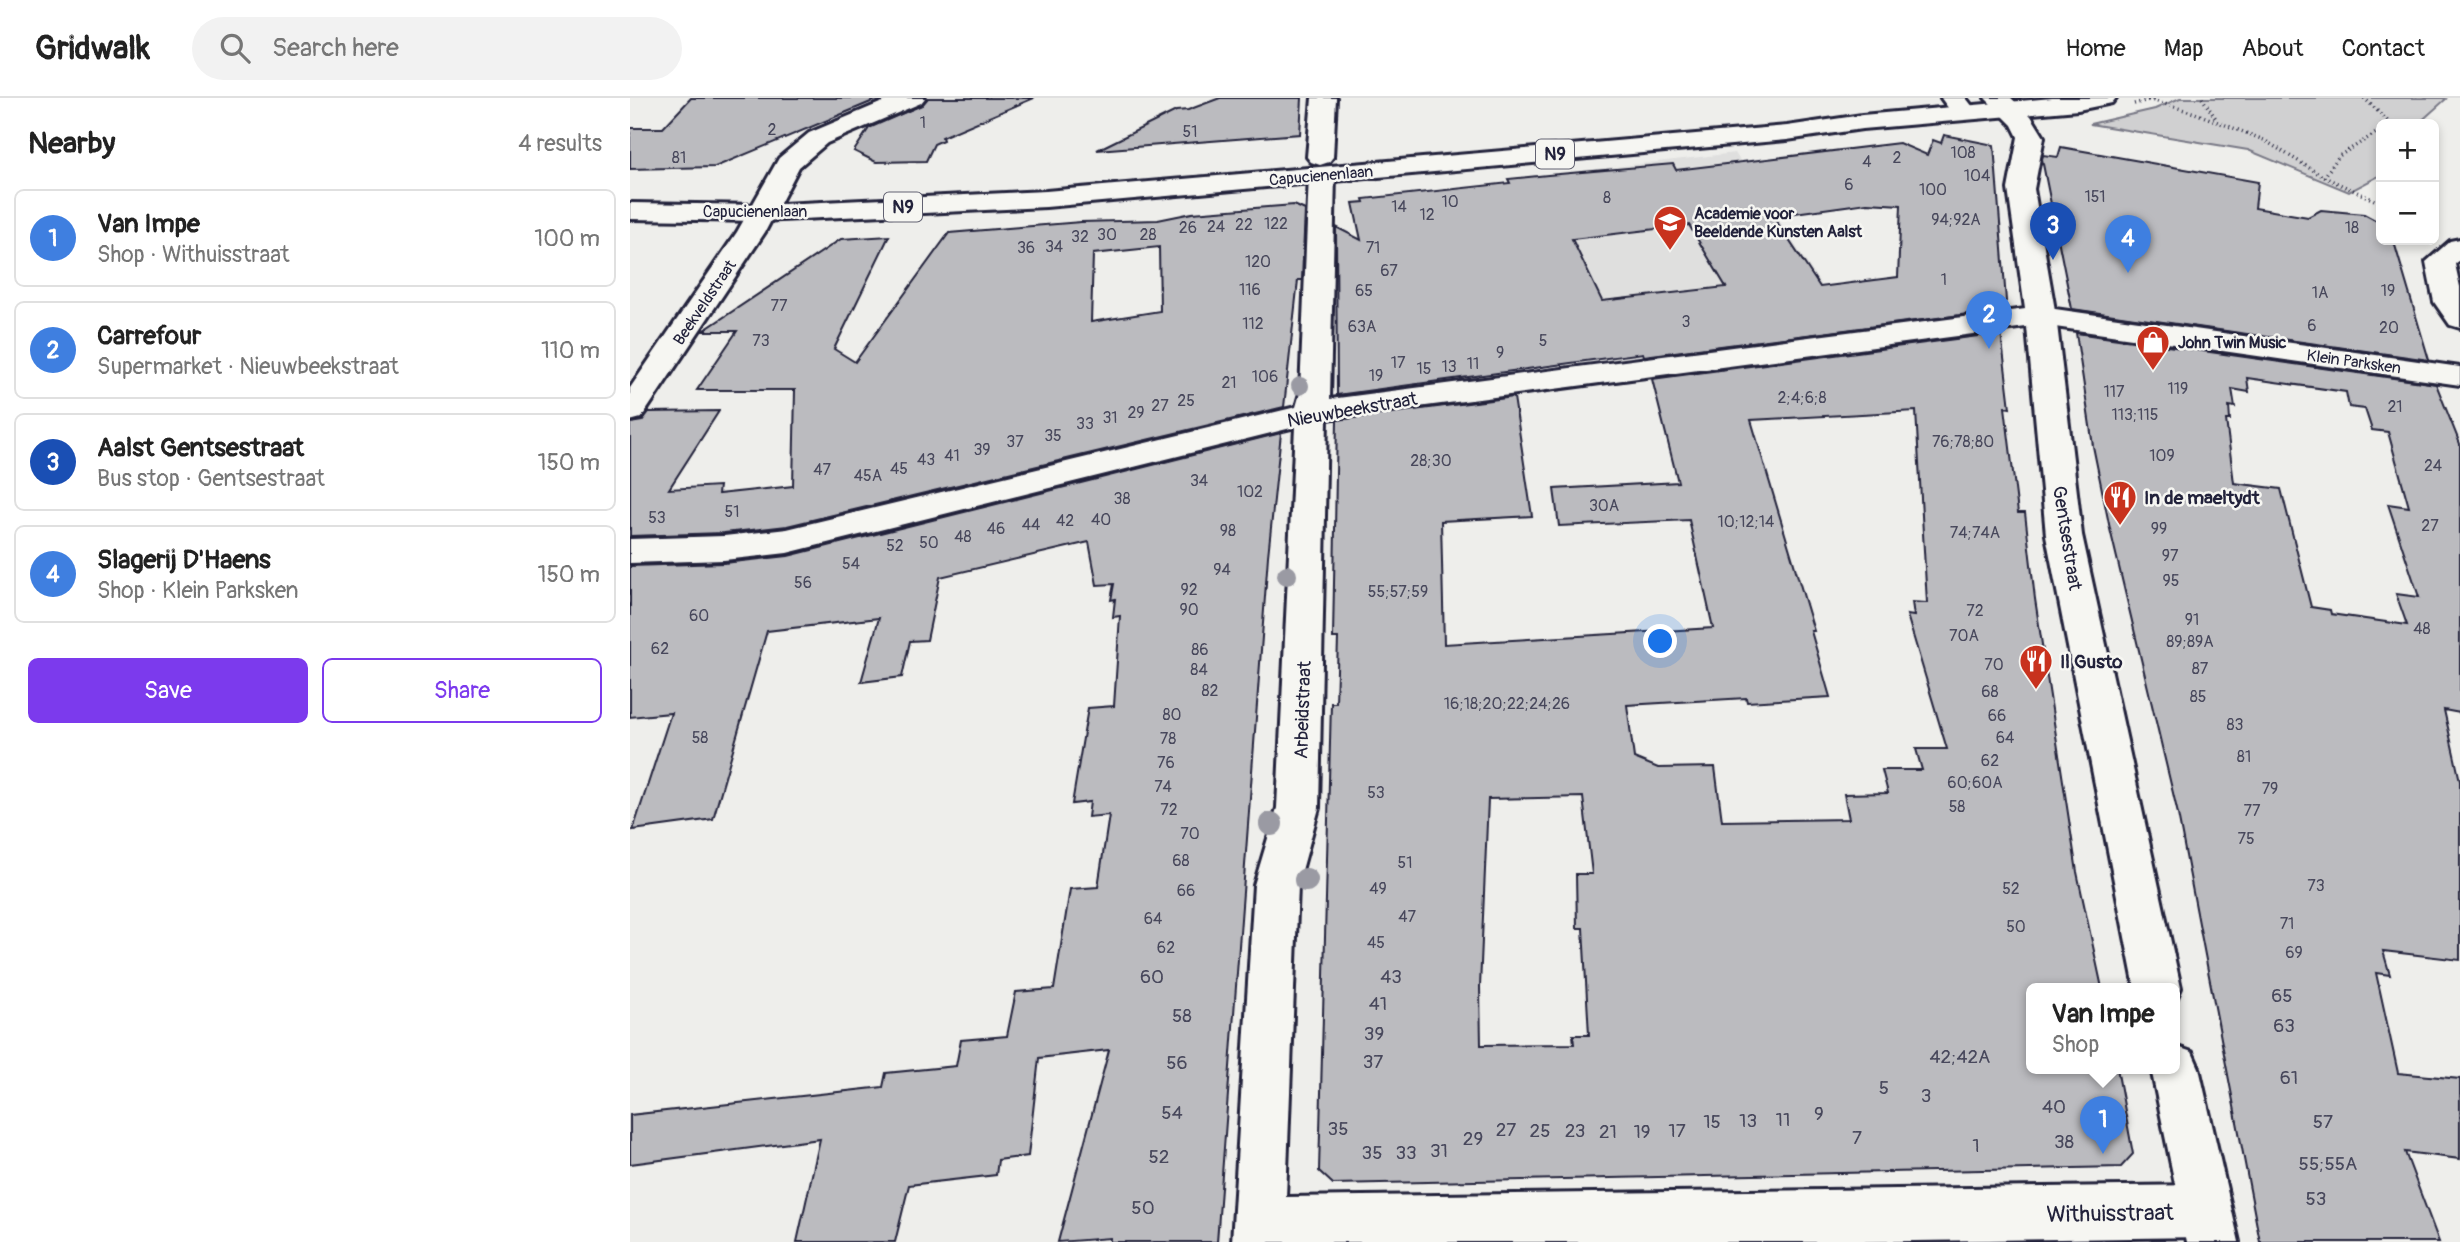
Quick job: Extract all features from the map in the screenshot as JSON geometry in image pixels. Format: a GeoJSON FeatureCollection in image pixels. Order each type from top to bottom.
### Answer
{"type":"FeatureCollection","features":[{"type":"Feature","properties":{"kind":"street","name":"Beekveldstraat"},"geometry":{"type":"LineString","coordinates":[[630,411],[768,203],[788,163],[818,138],[913,98]]}},
{"type":"Feature","properties":{"kind":"street","name":"Arbeidstraat"},"geometry":{"type":"LineString","coordinates":[[1259,1233],[1276,885],[1298,808],[1312,432],[1310,414],[1316,393],[1324,98]]}},
{"type":"Feature","properties":{"kind":"street","name":"Capucienenlaan"},"geometry":{"type":"LineString","coordinates":[[630,211],[768,203],[1046,199],[1934,98]]}},
{"type":"Feature","properties":{"kind":"street","name":"N9"},"geometry":{"type":"LineString","coordinates":[[2003,103],[2104,98]]}},
{"type":"Feature","properties":{"kind":"street","name":"Capucienenlaan"},"geometry":{"type":"LineString","coordinates":[[1321,166],[1787,133],[1959,105],[2003,103]]}},
{"type":"Feature","properties":{"kind":"street","name":"Gentsestraat"},"geometry":{"type":"LineString","coordinates":[[2003,103],[2022,121],[2031,136],[2021,189],[2040,317],[2064,535],[2157,983]]}},
{"type":"Feature","properties":{"kind":"street","name":"Capucienenlaan"},"geometry":{"type":"LineString","coordinates":[[630,194],[768,203]]}},
{"type":"Feature","properties":{"kind":"street"},"geometry":{"type":"LineString","coordinates":[[2460,247],[2440,262],[2449,302],[2460,319]]}},
{"type":"Feature","properties":{"kind":"street","name":"Klein Parksken"},"geometry":{"type":"LineString","coordinates":[[2040,317],[2460,376]]}},
{"type":"Feature","properties":{"kind":"street","name":"Nieuwbeekstraat"},"geometry":{"type":"LineString","coordinates":[[630,551],[724,548],[787,541],[1310,414],[1358,405],[1996,320],[2040,317]]}},
{"type":"Feature","properties":{"kind":"street"},"geometry":{"type":"LineString","coordinates":[[2176,1074],[2208,1227]]}},
{"type":"Feature","properties":{"kind":"street","name":"Withuisstraat"},"geometry":{"type":"LineString","coordinates":[[1259,1233],[2208,1227]]}},
{"type":"Feature","properties":{"kind":"path"},"geometry":{"type":"LineString","coordinates":[[2144,98],[2219,122],[2264,140],[2324,177],[2376,200]]}},
{"type":"Feature","properties":{"kind":"path"},"geometry":{"type":"LineString","coordinates":[[2202,98],[2219,122]]}},
{"type":"Feature","properties":{"kind":"path"},"geometry":{"type":"LineString","coordinates":[[2364,98],[2386,119]]}},
{"type":"Feature","properties":{"kind":"path"},"geometry":{"type":"LineString","coordinates":[[2324,177],[2339,156],[2376,133]]}},
{"type":"Feature","properties":{"kind":"shaded area"},"geometry":{"type":"Polygon","coordinates":[[[2180,98],[2446,99],[2424,119],[2376,119],[2376,178],[2349,192],[2248,150],[2090,124],[2155,109],[2180,98]]]}},
{"type":"Feature","properties":{"kind":"shaded area","name":"Academie voor Beeldende Kunsten Aalst"},"geometry":{"type":"Polygon","coordinates":[[[1735,153],[1848,326],[1586,361],[1509,179],[1735,153]]]}},
{"type":"Feature","properties":{"kind":"building"},"geometry":{"type":"Polygon","coordinates":[[[691,98],[878,99],[715,167],[630,169],[630,128],[663,128],[691,98]]]}},
{"type":"Feature","properties":{"kind":"building"},"geometry":{"type":"Polygon","coordinates":[[[928,98],[1034,98],[942,137],[943,140],[934,144],[926,161],[876,162],[854,151],[869,128],[922,105],[928,98]]]}},
{"type":"Feature","properties":{"kind":"building"},"geometry":{"type":"Polygon","coordinates":[[[1220,98],[1302,98],[1300,134],[1097,150],[1176,111],[1188,110],[1220,98]]]}},
{"type":"Feature","properties":{"kind":"building"},"geometry":{"type":"Polygon","coordinates":[[[1944,135],[1994,145],[2006,301],[1999,310],[1644,356],[1643,353],[1337,395],[1336,227],[1361,240],[1353,203],[1364,202],[1363,199],[1510,183],[1508,179],[1673,164],[1676,170],[1899,143],[1927,155],[1933,140],[1941,143],[1944,135]],[[1867,203],[1773,216],[1820,287],[1898,277],[1901,205],[1867,203]],[[1689,225],[1572,239],[1602,301],[1726,287],[1689,225]]]}},
{"type":"Feature","properties":{"kind":"building"},"geometry":{"type":"Polygon","coordinates":[[[2061,147],[2258,182],[2255,208],[2308,217],[2321,210],[2364,214],[2376,220],[2376,245],[2395,245],[2429,360],[2072,309],[2042,159],[2043,155],[2058,157],[2061,147]]]}},
{"type":"Feature","properties":{"kind":"building"},"geometry":{"type":"Polygon","coordinates":[[[1294,205],[1305,210],[1302,280],[1298,280],[1284,407],[787,526],[724,533],[630,536],[630,423],[642,421],[649,412],[719,411],[669,489],[719,486],[718,494],[793,486],[795,390],[697,390],[737,331],[703,331],[841,239],[889,236],[834,349],[855,362],[949,233],[1081,222],[1158,220],[1192,213],[1294,205]],[[1159,247],[1093,254],[1091,322],[1160,311],[1159,247]]]}},
{"type":"Feature","properties":{"kind":"building"},"geometry":{"type":"Polygon","coordinates":[[[2001,333],[2010,408],[2005,407],[2018,513],[2025,513],[2035,599],[2077,872],[2101,983],[2026,983],[2026,1074],[2118,1074],[2133,1154],[2121,1167],[1333,1184],[1319,1171],[1331,703],[1336,703],[1338,638],[1333,638],[1337,420],[1514,397],[1532,516],[1441,521],[1444,644],[1713,628],[1689,520],[1559,526],[1554,489],[1678,482],[1652,379],[2001,333]],[[1916,411],[1751,420],[1814,631],[1811,631],[1830,697],[1747,702],[1746,698],[1627,705],[1634,758],[1658,768],[1715,767],[1722,821],[1849,819],[1844,794],[1888,793],[1882,770],[1922,770],[1916,749],[1947,749],[1907,615],[1914,616],[1912,602],[1927,603],[1916,411]],[[1583,797],[1488,799],[1480,987],[1481,1045],[1574,1044],[1573,1035],[1589,1035],[1583,928],[1577,928],[1576,874],[1592,874],[1583,797]]]}},
{"type":"Feature","properties":{"kind":"building"},"geometry":{"type":"Polygon","coordinates":[[[2076,333],[2436,384],[2460,444],[2460,713],[2444,710],[2460,781],[2460,960],[2383,951],[2390,975],[2376,973],[2398,1073],[2460,1079],[2460,1159],[2405,1152],[2439,1242],[2260,1242],[2178,814],[2110,529],[2093,446],[2076,333]],[[2247,378],[2249,392],[2232,389],[2235,407],[2229,406],[2230,420],[2226,420],[2234,483],[2281,489],[2311,607],[2330,610],[2331,614],[2407,625],[2396,594],[2419,597],[2388,504],[2409,507],[2388,432],[2372,430],[2365,409],[2349,407],[2346,392],[2247,378]]]}},
{"type":"Feature","properties":{"kind":"building"},"geometry":{"type":"Polygon","coordinates":[[[1281,433],[1268,556],[1217,1242],[1110,1242],[1110,1238],[1058,1242],[1109,1050],[1039,1058],[1028,1156],[998,1160],[996,1175],[909,1185],[895,1242],[797,1242],[820,1139],[630,1164],[630,1115],[883,1087],[886,1073],[956,1066],[961,1040],[1007,1036],[1016,992],[1054,989],[1070,889],[1098,887],[1109,815],[1088,817],[1090,802],[1072,804],[1088,708],[1114,706],[1120,616],[1113,617],[1115,599],[1111,600],[1114,584],[1097,585],[1089,542],[940,577],[927,640],[910,641],[902,677],[861,682],[879,618],[767,631],[713,819],[633,830],[671,713],[630,717],[630,566],[724,563],[788,556],[1281,433]]]}},
{"type":"Feature","properties":{"kind":"place","name":"Academie voor Beeldende Kunsten Aalst"},"geometry":{"type":"Point","coordinates":[1670,252]}},
{"type":"Feature","properties":{"kind":"place","name":"Aalst Gentsestraat"},"geometry":{"type":"Point","coordinates":[2053,260]}},
{"type":"Feature","properties":{"kind":"place","name":"Slagerij D'Haens"},"geometry":{"type":"Point","coordinates":[2128,273]}},
{"type":"Feature","properties":{"kind":"place","name":"Carrefour"},"geometry":{"type":"Point","coordinates":[1989,349]}},
{"type":"Feature","properties":{"kind":"place","name":"John Twin Music"},"geometry":{"type":"Point","coordinates":[2153,372]}},
{"type":"Feature","properties":{"kind":"place","name":"In de maeltydt"},"geometry":{"type":"Point","coordinates":[2120,527]}},
{"type":"Feature","properties":{"kind":"place","name":"Il Gusto"},"geometry":{"type":"Point","coordinates":[2036,691]}},
{"type":"Feature","properties":{"kind":"place","name":"Van Impe"},"geometry":{"type":"Point","coordinates":[2103,1154]}}]}
